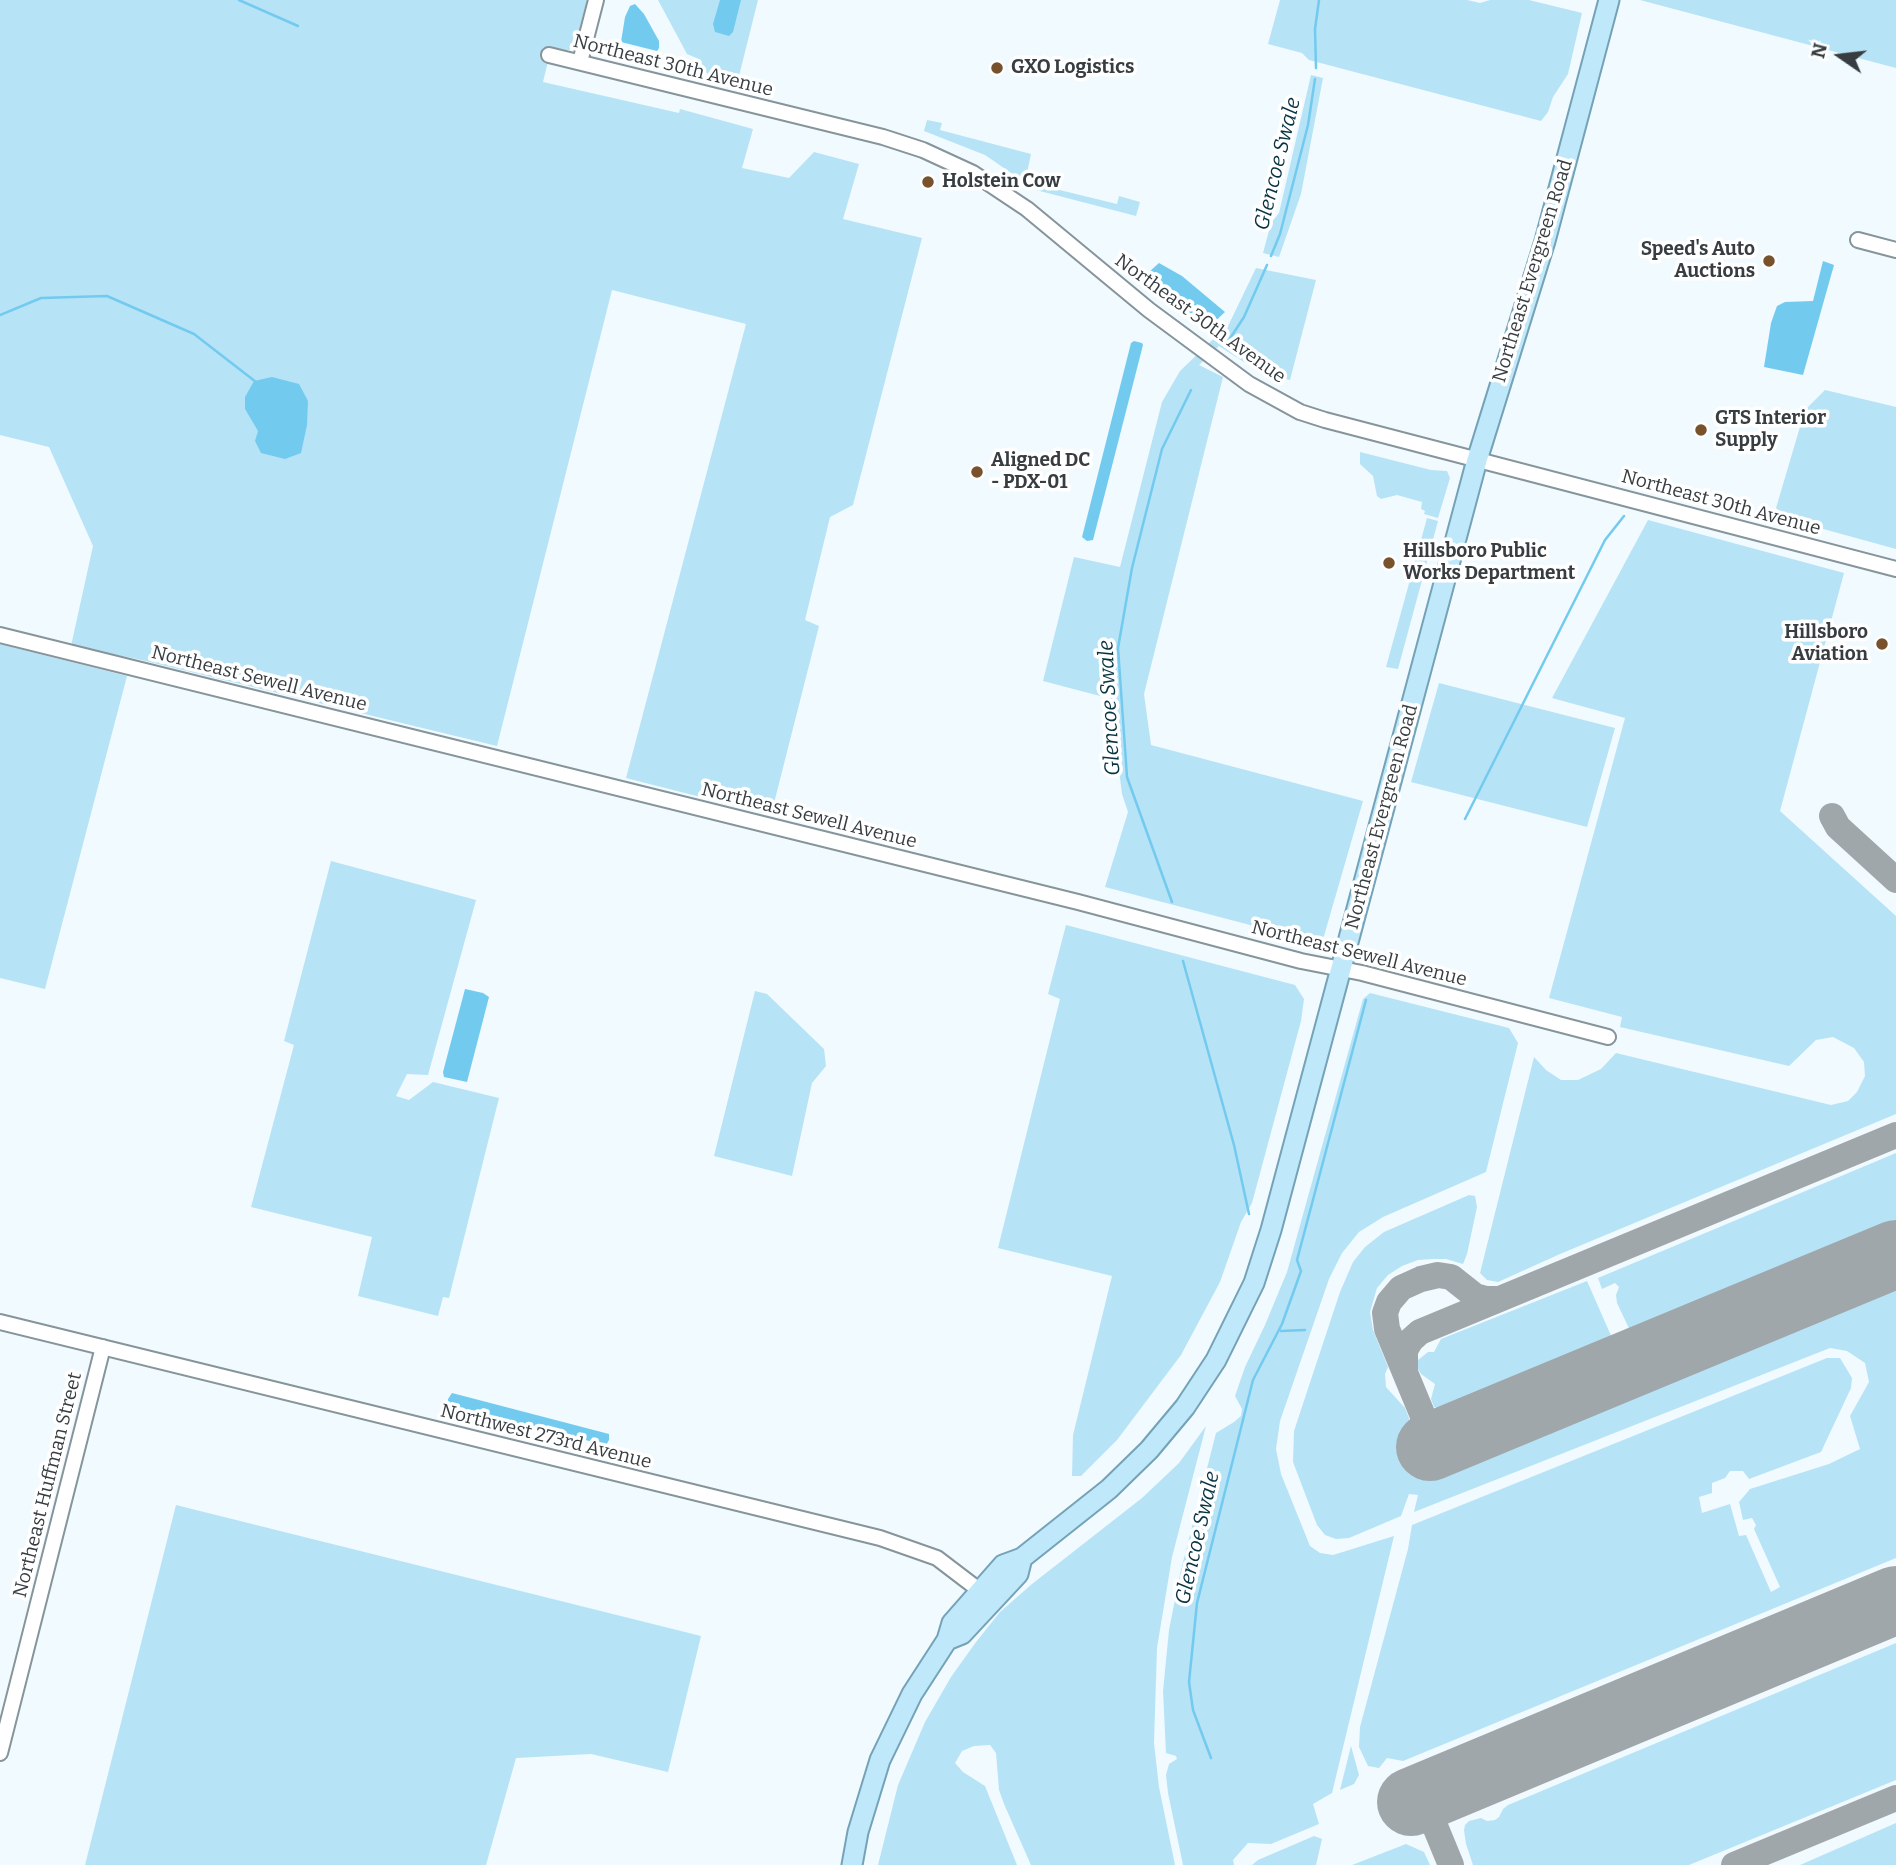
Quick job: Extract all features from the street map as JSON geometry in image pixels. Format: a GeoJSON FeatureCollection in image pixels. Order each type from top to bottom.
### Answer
{"type":"FeatureCollection","features":[{"type":"Feature","properties":{"kind":"main road","name":"Northeast Evergreen Road"},"geometry":{"type":"LineString","coordinates":[[852,1865],[858,1832],[880,1760],[912,1695],[947,1640],[951,1623],[1003,1565],[1022,1558],[1109,1489],[1149,1450],[1185,1408],[1229,1335],[1254,1283],[1264,1255],[1477,460],[1545,241],[1609,0]]}},
{"type":"Feature","properties":{"kind":"main road","name":"Northeast Evergreen Road"},"geometry":{"type":"LineString","coordinates":[[947,1640],[962,1634],[1018,1574],[1022,1558]]}},
{"type":"Feature","properties":{"kind":"street"},"geometry":{"type":"LineString","coordinates":[[580,62],[596,0]]}},
{"type":"Feature","properties":{"kind":"street","name":"Northeast 30th Avenue"},"geometry":{"type":"LineString","coordinates":[[549,55],[883,137],[923,150],[973,173],[1013,198],[1149,310],[1260,392],[1300,412],[1896,569]]}},
{"type":"Feature","properties":{"kind":"street"},"geometry":{"type":"LineString","coordinates":[[1858,240],[1896,250]]}},
{"type":"Feature","properties":{"kind":"street","name":"Northeast Sewell Avenue"},"geometry":{"type":"LineString","coordinates":[[0,635],[1079,902],[1300,961],[1363,973],[1608,1037]]}},
{"type":"Feature","properties":{"kind":"street","name":"Northwest 273rd Avenue"},"geometry":{"type":"LineString","coordinates":[[0,1322],[880,1538],[937,1558],[979,1590]]}},
{"type":"Feature","properties":{"kind":"street","name":"Northeast Huffman Street"},"geometry":{"type":"LineString","coordinates":[[0,1754],[103,1347]]}},
{"type":"Feature","properties":{"kind":"shaded area"},"geometry":{"type":"Polygon","coordinates":[[[0,0],[587,0],[575,46],[569,50],[551,49],[543,82],[679,113],[680,109],[753,129],[742,168],[789,178],[814,152],[859,164],[843,219],[922,238],[853,505],[830,517],[805,620],[819,626],[771,815],[626,778],[746,324],[612,290],[497,746],[137,659],[71,646],[93,546],[49,447],[0,435],[0,0]]]}},
{"type":"Feature","properties":{"kind":"shaded area"},"geometry":{"type":"Polygon","coordinates":[[[658,0],[758,0],[737,84],[709,77],[699,59],[687,54],[658,0]]]}},
{"type":"Feature","properties":{"kind":"shaded area"},"geometry":{"type":"Polygon","coordinates":[[[1280,0],[1467,0],[1480,3],[1490,0],[1529,0],[1582,13],[1568,74],[1541,121],[1309,60],[1302,53],[1268,44],[1280,0]]]}},
{"type":"Feature","properties":{"kind":"shaded area"},"geometry":{"type":"Polygon","coordinates":[[[1640,0],[1896,0],[1896,68],[1640,0]]]}},
{"type":"Feature","properties":{"kind":"shaded area"},"geometry":{"type":"Polygon","coordinates":[[[1311,75],[1323,78],[1301,194],[1279,257],[1263,253],[1271,223],[1279,213],[1311,75]]]}},
{"type":"Feature","properties":{"kind":"shaded area"},"geometry":{"type":"Polygon","coordinates":[[[927,120],[942,123],[940,130],[1031,154],[1027,173],[1040,177],[1039,185],[1117,204],[1119,196],[1140,202],[1136,216],[1036,190],[985,155],[924,131],[927,120]]]}},
{"type":"Feature","properties":{"kind":"shaded area"},"geometry":{"type":"Polygon","coordinates":[[[1256,268],[1316,280],[1290,380],[1247,364],[1219,346],[1199,365],[1223,377],[1144,694],[1151,745],[1363,801],[1324,936],[1315,942],[1105,887],[1128,812],[1122,794],[1109,691],[1100,696],[1043,681],[1074,557],[1120,567],[1162,402],[1180,371],[1229,324],[1256,268]]]}},
{"type":"Feature","properties":{"kind":"shaded area"},"geometry":{"type":"Polygon","coordinates":[[[1825,390],[1896,407],[1896,549],[1787,519],[1776,508],[1805,410],[1825,390]]]}},
{"type":"Feature","properties":{"kind":"shaded area"},"geometry":{"type":"Polygon","coordinates":[[[1360,452],[1431,470],[1447,471],[1450,478],[1438,518],[1424,514],[1425,511],[1421,509],[1422,502],[1397,495],[1381,499],[1377,496],[1373,476],[1360,464],[1360,452]]]}},
{"type":"Feature","properties":{"kind":"shaded area"},"geometry":{"type":"Polygon","coordinates":[[[1427,518],[1438,521],[1398,669],[1386,667],[1427,518]]]}},
{"type":"Feature","properties":{"kind":"shaded area"},"geometry":{"type":"Polygon","coordinates":[[[1648,520],[1844,573],[1780,811],[1896,916],[1896,1114],[1498,1282],[1487,1280],[1480,1273],[1534,1057],[1546,1070],[1561,1080],[1578,1080],[1601,1069],[1616,1053],[1831,1105],[1848,1101],[1857,1092],[1865,1076],[1864,1062],[1854,1048],[1833,1037],[1816,1040],[1789,1066],[1620,1027],[1622,1017],[1549,998],[1625,718],[1552,698],[1648,520]]]}},
{"type":"Feature","properties":{"kind":"shaded area"},"geometry":{"type":"Polygon","coordinates":[[[0,644],[127,676],[45,989],[0,978],[0,644]]]}},
{"type":"Feature","properties":{"kind":"shaded area"},"geometry":{"type":"Polygon","coordinates":[[[1439,683],[1615,728],[1587,827],[1411,782],[1439,683]]]}},
{"type":"Feature","properties":{"kind":"shaded area"},"geometry":{"type":"Polygon","coordinates":[[[331,861],[476,900],[428,1075],[407,1074],[396,1096],[409,1100],[433,1082],[499,1098],[449,1298],[443,1297],[438,1316],[358,1296],[372,1237],[251,1207],[294,1045],[284,1041],[331,861]]]}},
{"type":"Feature","properties":{"kind":"shaded area"},"geometry":{"type":"Polygon","coordinates":[[[1066,925],[1295,985],[1304,999],[1301,1021],[1252,1203],[1241,1222],[1220,1282],[1181,1355],[1117,1440],[1081,1476],[1072,1476],[1073,1435],[1112,1276],[998,1248],[1060,999],[1048,994],[1066,925]]]}},
{"type":"Feature","properties":{"kind":"shaded area"},"geometry":{"type":"Polygon","coordinates":[[[755,991],[767,994],[824,1049],[826,1066],[812,1083],[792,1176],[714,1156],[755,991]]]}},
{"type":"Feature","properties":{"kind":"shaded area"},"geometry":{"type":"Polygon","coordinates":[[[1370,993],[1509,1028],[1518,1043],[1486,1172],[1383,1217],[1359,1232],[1342,1253],[1329,1279],[1280,1421],[1276,1449],[1281,1474],[1310,1546],[1320,1553],[1333,1555],[1394,1536],[1332,1793],[1313,1804],[1319,1824],[1271,1844],[1248,1843],[1233,1860],[1234,1865],[1183,1865],[1168,1793],[1166,1775],[1169,1764],[1177,1759],[1176,1756],[1166,1753],[1163,1691],[1169,1630],[1180,1574],[1216,1433],[1241,1416],[1242,1409],[1235,1396],[1287,1272],[1363,999],[1370,993]]]}},
{"type":"Feature","properties":{"kind":"shaded area"},"geometry":{"type":"Polygon","coordinates":[[[1896,1153],[1896,1231],[1634,1339],[1617,1303],[1619,1287],[1615,1283],[1602,1289],[1598,1278],[1896,1153]]]}},
{"type":"Feature","properties":{"kind":"shaded area"},"geometry":{"type":"Polygon","coordinates":[[[1469,1195],[1475,1196],[1477,1207],[1463,1264],[1446,1259],[1433,1259],[1418,1260],[1402,1266],[1388,1275],[1377,1288],[1370,1312],[1373,1330],[1388,1367],[1385,1374],[1386,1387],[1405,1408],[1429,1470],[1445,1466],[1896,1278],[1896,1558],[1403,1761],[1387,1758],[1379,1768],[1368,1766],[1359,1747],[1360,1727],[1408,1549],[1412,1525],[1827,1358],[1840,1358],[1852,1378],[1851,1388],[1821,1452],[1749,1479],[1743,1471],[1730,1471],[1725,1478],[1712,1483],[1712,1493],[1699,1497],[1702,1513],[1730,1504],[1739,1536],[1746,1535],[1771,1592],[1780,1587],[1754,1529],[1756,1525],[1752,1518],[1743,1520],[1739,1502],[1750,1489],[1829,1464],[1860,1449],[1850,1416],[1869,1382],[1865,1363],[1847,1351],[1830,1348],[1414,1512],[1418,1495],[1409,1494],[1401,1516],[1349,1538],[1336,1539],[1325,1535],[1317,1525],[1293,1462],[1294,1431],[1340,1292],[1353,1262],[1365,1247],[1384,1232],[1469,1195]]]}},
{"type":"Feature","properties":{"kind":"shaded area"},"geometry":{"type":"Polygon","coordinates":[[[1587,1281],[1616,1347],[1472,1407],[1454,1403],[1443,1410],[1434,1407],[1431,1399],[1435,1384],[1421,1374],[1417,1367],[1418,1360],[1428,1352],[1434,1352],[1441,1339],[1587,1281]]]}},
{"type":"Feature","properties":{"kind":"shaded area"},"geometry":{"type":"Polygon","coordinates":[[[1206,1426],[1172,1557],[1157,1648],[1154,1743],[1159,1787],[1175,1865],[1031,1865],[999,1790],[996,1753],[990,1745],[974,1746],[962,1751],[955,1763],[963,1772],[985,1786],[1017,1865],[878,1865],[898,1785],[925,1722],[951,1677],[976,1642],[1000,1612],[1032,1584],[1142,1498],[1179,1463],[1206,1426]]]}},
{"type":"Feature","properties":{"kind":"shaded area"},"geometry":{"type":"Polygon","coordinates":[[[176,1505],[701,1636],[668,1772],[591,1754],[516,1758],[486,1865],[85,1865],[176,1505]]]}},
{"type":"Feature","properties":{"kind":"shaded area"},"geometry":{"type":"Polygon","coordinates":[[[1896,1643],[1896,1780],[1689,1865],[1473,1865],[1464,1830],[1469,1821],[1481,1818],[1487,1821],[1495,1820],[1508,1805],[1896,1643]]]}},
{"type":"Feature","properties":{"kind":"shaded area"},"geometry":{"type":"Polygon","coordinates":[[[1351,1746],[1359,1775],[1354,1784],[1340,1790],[1351,1746]]]}},
{"type":"Feature","properties":{"kind":"shaded area"},"geometry":{"type":"Polygon","coordinates":[[[1896,1823],[1896,1865],[1800,1865],[1896,1823]]]}},
{"type":"Feature","properties":{"kind":"shaded area"},"geometry":{"type":"Polygon","coordinates":[[[1314,1836],[1322,1839],[1316,1865],[1252,1865],[1258,1860],[1314,1836]]]}},
{"type":"Feature","properties":{"kind":"shaded area"},"geometry":{"type":"Polygon","coordinates":[[[1406,1844],[1424,1852],[1430,1865],[1352,1865],[1406,1844]]]}},
{"type":"Feature","properties":{"kind":"water"},"geometry":{"type":"Polygon","coordinates":[[[720,0],[741,0],[733,32],[729,36],[715,32],[713,24],[720,0]]]}},
{"type":"Feature","properties":{"kind":"water"},"geometry":{"type":"Polygon","coordinates":[[[635,4],[644,14],[659,41],[657,51],[621,42],[625,17],[630,6],[635,4]]]}},
{"type":"Feature","properties":{"kind":"water"},"geometry":{"type":"Polygon","coordinates":[[[1823,261],[1834,265],[1803,375],[1764,367],[1771,323],[1777,306],[1785,302],[1813,301],[1823,261]]]}},
{"type":"Feature","properties":{"kind":"water"},"geometry":{"type":"Polygon","coordinates":[[[1159,263],[1182,276],[1225,312],[1208,328],[1179,305],[1178,298],[1159,283],[1153,284],[1146,279],[1159,263]]]}},
{"type":"Feature","properties":{"kind":"water"},"geometry":{"type":"Polygon","coordinates":[[[1134,341],[1143,345],[1093,540],[1087,541],[1082,537],[1131,343],[1134,341]]]}},
{"type":"Feature","properties":{"kind":"water"},"geometry":{"type":"Polygon","coordinates":[[[272,377],[299,384],[308,401],[307,425],[301,453],[285,459],[261,453],[255,441],[258,431],[245,409],[245,397],[254,381],[272,377]]]}},
{"type":"Feature","properties":{"kind":"water"},"geometry":{"type":"Polygon","coordinates":[[[465,989],[489,997],[467,1082],[444,1077],[443,1072],[465,989]]]}},
{"type":"Feature","properties":{"kind":"water"},"geometry":{"type":"Polygon","coordinates":[[[452,1393],[609,1434],[609,1440],[606,1445],[448,1407],[448,1399],[452,1393]]]}},
{"type":"Feature","properties":{"kind":"waterway"},"geometry":{"type":"LineString","coordinates":[[239,0],[298,26]]}},
{"type":"Feature","properties":{"kind":"waterway","name":"Glencoe Swale"},"geometry":{"type":"LineString","coordinates":[[1316,68],[1315,29],[1319,0]]}},
{"type":"Feature","properties":{"kind":"waterway","name":"Glencoe Swale"},"geometry":{"type":"LineString","coordinates":[[1271,256],[1280,234],[1308,125],[1315,79]]}},
{"type":"Feature","properties":{"kind":"waterway","name":"Glencoe Swale"},"geometry":{"type":"LineString","coordinates":[[1229,340],[1244,317],[1267,265]]}},
{"type":"Feature","properties":{"kind":"waterway"},"geometry":{"type":"LineString","coordinates":[[0,315],[41,298],[107,296],[194,334],[256,382]]}},
{"type":"Feature","properties":{"kind":"waterway","name":"Glencoe Swale"},"geometry":{"type":"LineString","coordinates":[[1172,902],[1127,777],[1118,648],[1132,568],[1162,449],[1191,390]]}},
{"type":"Feature","properties":{"kind":"waterway"},"geometry":{"type":"LineString","coordinates":[[1465,819],[1605,540],[1624,516]]}},
{"type":"Feature","properties":{"kind":"waterway","name":"Glencoe Swale"},"geometry":{"type":"LineString","coordinates":[[1183,961],[1234,1145],[1249,1214]]}},
{"type":"Feature","properties":{"kind":"waterway","name":"Glencoe Swale"},"geometry":{"type":"LineString","coordinates":[[1211,1758],[1193,1710],[1189,1682],[1197,1603],[1253,1380],[1282,1324],[1301,1271],[1297,1260],[1366,1000]]}},
{"type":"Feature","properties":{"kind":"waterway","name":"Glencoe Swale"},"geometry":{"type":"LineString","coordinates":[[1281,1331],[1305,1330]]}},
{"type":"Feature","properties":{"kind":"taxiway"},"geometry":{"type":"LineString","coordinates":[[1832,816],[1838,827],[1896,880]]}},
{"type":"Feature","properties":{"kind":"taxiway"},"geometry":{"type":"LineString","coordinates":[[1405,1371],[1405,1350],[1420,1332],[1896,1135]]}},
{"type":"Feature","properties":{"kind":"taxiway"},"geometry":{"type":"LineString","coordinates":[[1435,1445],[1387,1329],[1385,1313],[1389,1302],[1401,1288],[1438,1275],[1451,1277],[1475,1296],[1499,1299]]}},
{"type":"Feature","properties":{"kind":"taxiway"},"geometry":{"type":"LineString","coordinates":[[1423,1797],[1451,1865]]}},
{"type":"Feature","properties":{"kind":"taxiway"},"geometry":{"type":"LineString","coordinates":[[1734,1865],[1896,1798]]}},
{"type":"Feature","properties":{"kind":"runway"},"geometry":{"type":"LineString","coordinates":[[1430,1447],[1896,1254]]}},
{"type":"Feature","properties":{"kind":"runway"},"geometry":{"type":"LineString","coordinates":[[1411,1802],[1896,1600]]}},
{"type":"Feature","properties":{"kind":"place","name":"GXO Logistics"},"geometry":{"type":"Point","coordinates":[997,68]}},
{"type":"Feature","properties":{"kind":"place","name":"Holstein Cow"},"geometry":{"type":"Point","coordinates":[928,182]}},
{"type":"Feature","properties":{"kind":"place","name":"Speed's Auto Auctions"},"geometry":{"type":"Point","coordinates":[1769,261]}},
{"type":"Feature","properties":{"kind":"place","name":"GTS Interior Supply"},"geometry":{"type":"Point","coordinates":[1701,430]}},
{"type":"Feature","properties":{"kind":"place","name":"Aligned DC - PDX-01"},"geometry":{"type":"Point","coordinates":[977,472]}},
{"type":"Feature","properties":{"kind":"place","name":"Hillsboro Public Works Department"},"geometry":{"type":"Point","coordinates":[1389,563]}},
{"type":"Feature","properties":{"kind":"place","name":"Hillsboro Aviation"},"geometry":{"type":"Point","coordinates":[1882,644]}}]}
